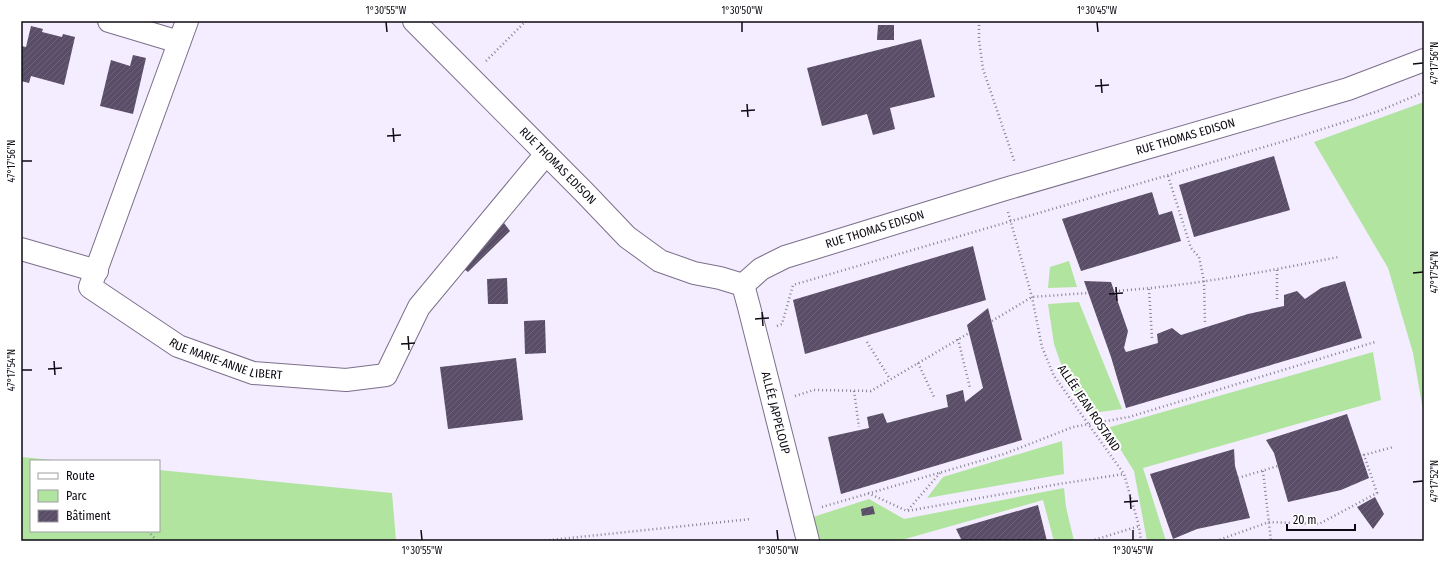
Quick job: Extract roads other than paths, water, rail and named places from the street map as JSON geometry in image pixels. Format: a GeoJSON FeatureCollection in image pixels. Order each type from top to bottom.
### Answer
{"type":"FeatureCollection","features":[{"type":"Feature","properties":{"kind":"street"},"geometry":{"type":"LineString","coordinates":[[109,21],[179,42]]}},
{"type":"Feature","properties":{"kind":"street","name":"RUE MARIE-ANNE LIBERT"},"geometry":{"type":"LineString","coordinates":[[187,21],[90,287],[178,346],[254,373],[346,380],[386,376],[419,307],[546,154]]}},
{"type":"Feature","properties":{"kind":"street","name":"RUE THOMAS EDISON"},"geometry":{"type":"LineString","coordinates":[[414,21],[627,237],[660,261],[694,273],[720,278],[742,285],[761,269],[785,257],[1012,188],[1348,89],[1424,60]]}},
{"type":"Feature","properties":{"kind":"street"},"geometry":{"type":"LineString","coordinates":[[21,249],[97,271]]}},
{"type":"Feature","properties":{"kind":"street","name":"ALLÉE JAPPELOUP"},"geometry":{"type":"LineString","coordinates":[[742,285],[808,541]]}}]}
